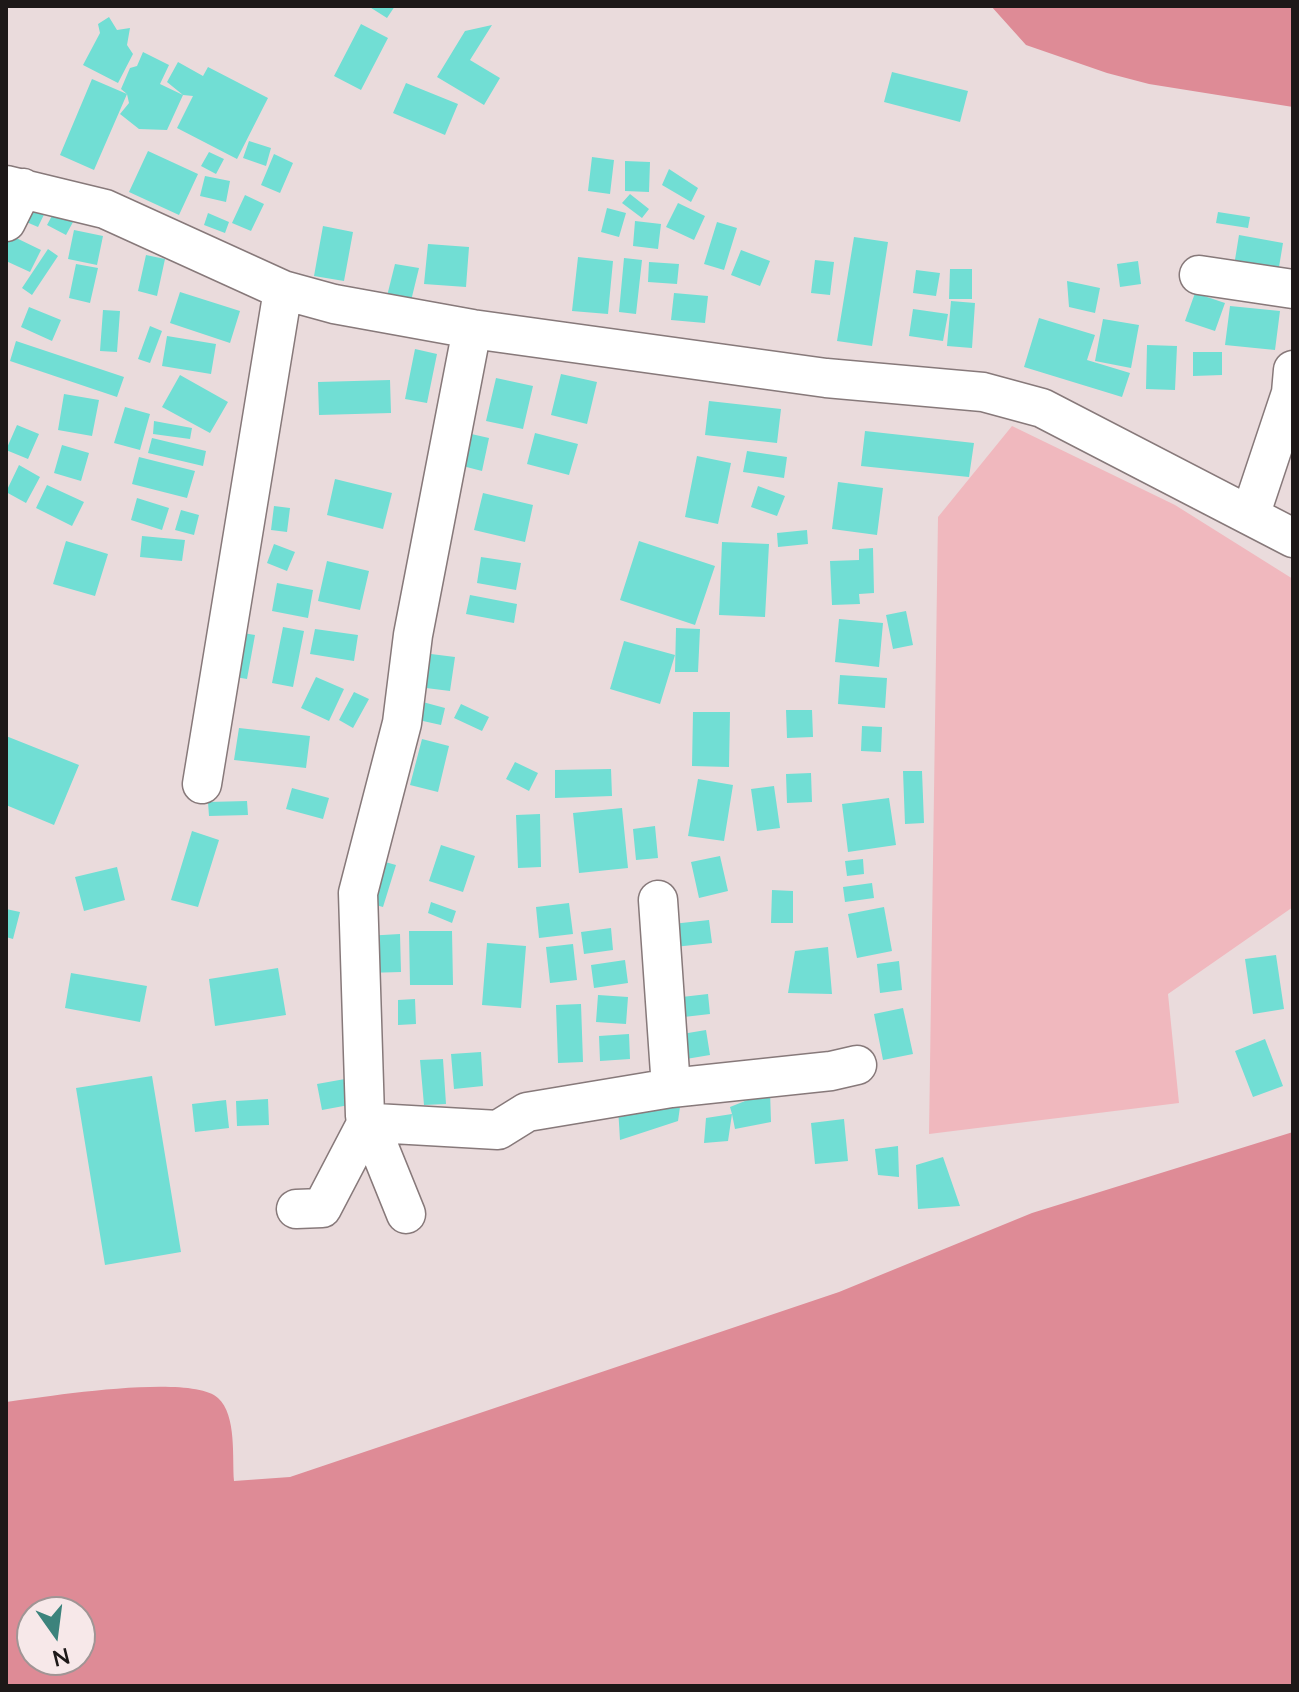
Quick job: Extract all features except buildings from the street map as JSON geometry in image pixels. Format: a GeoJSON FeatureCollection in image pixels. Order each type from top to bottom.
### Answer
{"type":"FeatureCollection","features":[{"type":"Feature","properties":{"kind":"street"},"geometry":{"type":"LineString","coordinates":[[6,222],[15,186],[105,209],[283,290],[387,316],[826,378],[983,392],[1042,408],[1251,513],[1293,538]]}},
{"type":"Feature","properties":{"kind":"street"},"geometry":{"type":"LineString","coordinates":[[1199,275],[1293,289]]}},
{"type":"Feature","properties":{"kind":"street"},"geometry":{"type":"LineString","coordinates":[[202,784],[283,290]]}},
{"type":"Feature","properties":{"kind":"street"},"geometry":{"type":"LineString","coordinates":[[406,1214],[368,1120],[358,893],[367,850],[398,744],[426,562],[472,329]]}},
{"type":"Feature","properties":{"kind":"street"},"geometry":{"type":"LineString","coordinates":[[1251,513],[1292,386]]}},
{"type":"Feature","properties":{"kind":"street"},"geometry":{"type":"LineString","coordinates":[[658,900],[671,1088]]}},
{"type":"Feature","properties":{"kind":"street"},"geometry":{"type":"LineString","coordinates":[[368,1120],[498,1130],[527,1112],[671,1088],[831,1071],[857,1065]]}},
{"type":"Feature","properties":{"kind":"street"},"geometry":{"type":"LineString","coordinates":[[296,1209],[322,1208],[368,1120]]}},
{"type":"Feature","properties":{"kind":"shaded area"},"geometry":{"type":"Polygon","coordinates":[[[991,6],[1293,6],[1293,107],[1149,84],[1107,73],[1026,45],[991,6]]]}},
{"type":"Feature","properties":{"kind":"shaded area"},"geometry":{"type":"Polygon","coordinates":[[[1012,426],[1175,505],[1293,579],[1293,907],[1168,994],[1179,1103],[929,1134],[938,517],[1012,426]]]}},
{"type":"Feature","properties":{"kind":"shaded area"},"geometry":{"type":"Polygon","coordinates":[[[1293,1132],[1293,1686],[6,1686],[6,1402],[150,1387],[203,1391],[218,1398],[228,1415],[234,1481],[290,1477],[839,1292],[1032,1213],[1293,1132]]]}}]}
